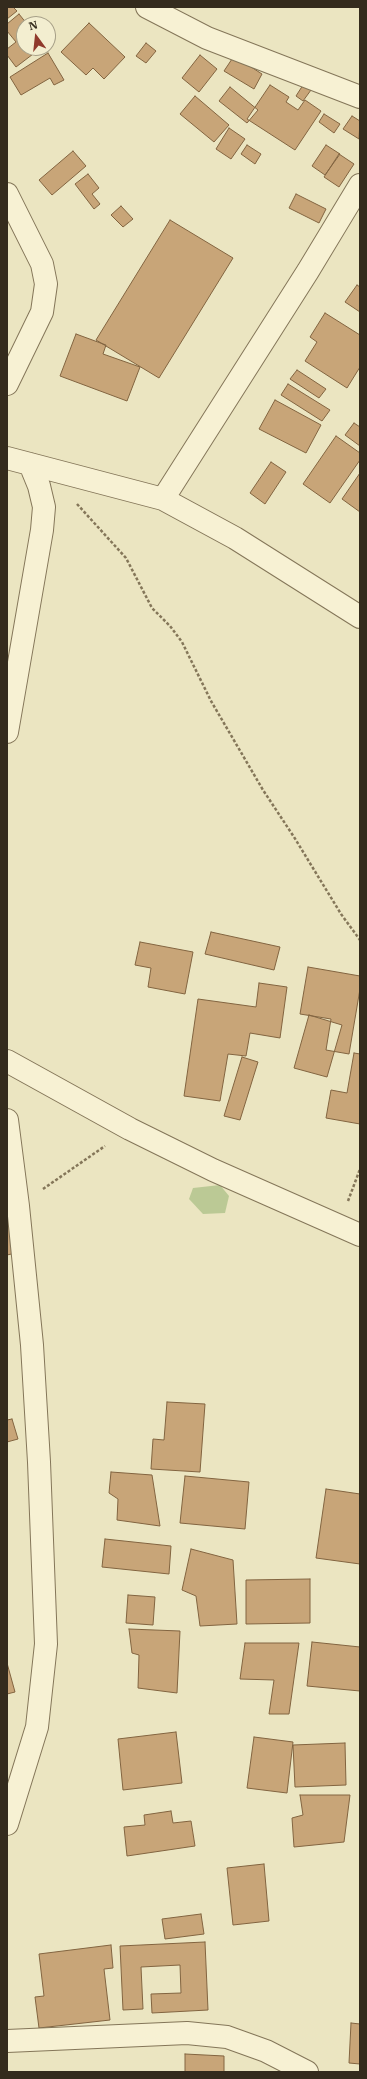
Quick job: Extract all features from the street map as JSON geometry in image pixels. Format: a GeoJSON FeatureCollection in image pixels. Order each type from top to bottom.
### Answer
{"type":"FeatureCollection","features":[{"type":"Feature","properties":{"kind":"street"},"geometry":{"type":"LineString","coordinates":[[148,7],[207,38],[360,97]]}},
{"type":"Feature","properties":{"kind":"street"},"geometry":{"type":"LineString","coordinates":[[163,499],[308,271],[360,185]]}},
{"type":"Feature","properties":{"kind":"street"},"geometry":{"type":"LineString","coordinates":[[7,194],[42,264],[46,284],[42,312],[7,384]]}},
{"type":"Feature","properties":{"kind":"street"},"geometry":{"type":"LineString","coordinates":[[7,458],[50,471],[163,499],[234,538],[360,618]]}},
{"type":"Feature","properties":{"kind":"street"},"geometry":{"type":"LineString","coordinates":[[7,732],[42,530],[44,507],[39,486],[30,464]]}},
{"type":"Feature","properties":{"kind":"street"},"geometry":{"type":"LineString","coordinates":[[7,1061],[130,1129],[213,1170],[339,1224],[360,1235]]}},
{"type":"Feature","properties":{"kind":"street"},"geometry":{"type":"LineString","coordinates":[[7,1120],[18,1206],[32,1345],[39,1462],[46,1644],[37,1727],[7,1824]]}},
{"type":"Feature","properties":{"kind":"street"},"geometry":{"type":"LineString","coordinates":[[7,2041],[187,2033],[227,2037],[266,2051],[306,2072]]}},
{"type":"Feature","properties":{"kind":"path"},"geometry":{"type":"LineString","coordinates":[[76,503],[126,558],[152,608],[170,626],[182,642],[211,701],[240,747],[263,790],[294,837],[341,914],[360,940]]}},
{"type":"Feature","properties":{"kind":"path"},"geometry":{"type":"LineString","coordinates":[[18,1206],[130,1129]]}},
{"type":"Feature","properties":{"kind":"path"},"geometry":{"type":"LineString","coordinates":[[339,1224],[360,1170]]}},
{"type":"Feature","properties":{"kind":"green space"},"geometry":{"type":"Polygon","coordinates":[[[220,1185],[229,1196],[225,1213],[203,1214],[189,1199],[193,1188],[220,1185]]]}},
{"type":"Feature","properties":{"kind":"building"},"geometry":{"type":"Polygon","coordinates":[[[7,7],[13,7],[17,11],[7,19],[7,7]]]}},
{"type":"Feature","properties":{"kind":"building"},"geometry":{"type":"Polygon","coordinates":[[[16,16],[16,42],[7,31],[7,24],[16,16]]]}},
{"type":"Feature","properties":{"kind":"building"},"geometry":{"type":"Polygon","coordinates":[[[89,23],[125,57],[104,79],[93,68],[86,75],[61,52],[89,23]]]}},
{"type":"Feature","properties":{"kind":"building"},"geometry":{"type":"Polygon","coordinates":[[[16,42],[16,56],[30,56],[16,67],[7,55],[7,49],[16,42]]]}},
{"type":"Feature","properties":{"kind":"building"},"geometry":{"type":"Polygon","coordinates":[[[146,43],[156,51],[146,63],[136,56],[146,43]]]}},
{"type":"Feature","properties":{"kind":"building"},"geometry":{"type":"Polygon","coordinates":[[[200,55],[217,69],[199,92],[182,78],[200,55]]]}},
{"type":"Feature","properties":{"kind":"building"},"geometry":{"type":"Polygon","coordinates":[[[43,56],[50,56],[64,80],[54,85],[50,78],[21,95],[10,77],[43,56]]]}},
{"type":"Feature","properties":{"kind":"building"},"geometry":{"type":"Polygon","coordinates":[[[234,56],[262,74],[254,89],[224,71],[234,56]]]}},
{"type":"Feature","properties":{"kind":"building"},"geometry":{"type":"Polygon","coordinates":[[[270,85],[289,97],[286,102],[298,110],[305,100],[321,111],[295,150],[247,119],[270,85]]]}},
{"type":"Feature","properties":{"kind":"building"},"geometry":{"type":"Polygon","coordinates":[[[303,85],[311,90],[303,101],[296,96],[303,85]]]}},
{"type":"Feature","properties":{"kind":"building"},"geometry":{"type":"Polygon","coordinates":[[[230,87],[258,110],[247,123],[219,101],[230,87]]]}},
{"type":"Feature","properties":{"kind":"building"},"geometry":{"type":"Polygon","coordinates":[[[195,96],[229,125],[214,142],[180,114],[195,96]]]}},
{"type":"Feature","properties":{"kind":"building"},"geometry":{"type":"Polygon","coordinates":[[[324,114],[340,124],[334,133],[319,122],[324,114]]]}},
{"type":"Feature","properties":{"kind":"building"},"geometry":{"type":"Polygon","coordinates":[[[352,116],[360,121],[359,139],[343,129],[352,116]]]}},
{"type":"Feature","properties":{"kind":"building"},"geometry":{"type":"Polygon","coordinates":[[[229,128],[245,139],[231,159],[216,149],[229,128]]]}},
{"type":"Feature","properties":{"kind":"building"},"geometry":{"type":"Polygon","coordinates":[[[247,145],[261,154],[255,164],[241,154],[247,145]]]}},
{"type":"Feature","properties":{"kind":"building"},"geometry":{"type":"Polygon","coordinates":[[[326,145],[340,154],[325,175],[312,166],[326,145]]]}},
{"type":"Feature","properties":{"kind":"building"},"geometry":{"type":"Polygon","coordinates":[[[73,151],[86,166],[52,195],[39,180],[73,151]]]}},
{"type":"Feature","properties":{"kind":"building"},"geometry":{"type":"Polygon","coordinates":[[[339,154],[354,164],[339,187],[324,177],[339,154]]]}},
{"type":"Feature","properties":{"kind":"building"},"geometry":{"type":"Polygon","coordinates":[[[88,174],[99,188],[92,194],[100,204],[94,209],[75,184],[88,174]]]}},
{"type":"Feature","properties":{"kind":"building"},"geometry":{"type":"Polygon","coordinates":[[[296,194],[326,209],[319,223],[289,208],[296,194]]]}},
{"type":"Feature","properties":{"kind":"building"},"geometry":{"type":"Polygon","coordinates":[[[121,206],[133,219],[123,227],[111,215],[121,206]]]}},
{"type":"Feature","properties":{"kind":"building"},"geometry":{"type":"Polygon","coordinates":[[[170,220],[233,258],[159,378],[96,340],[170,220]]]}},
{"type":"Feature","properties":{"kind":"building"},"geometry":{"type":"Polygon","coordinates":[[[357,285],[360,287],[360,312],[345,302],[357,285]]]}},
{"type":"Feature","properties":{"kind":"building"},"geometry":{"type":"Polygon","coordinates":[[[325,313],[360,335],[360,367],[347,388],[305,361],[317,342],[310,337],[325,313]]]}},
{"type":"Feature","properties":{"kind":"building"},"geometry":{"type":"Polygon","coordinates":[[[76,334],[106,345],[103,354],[140,367],[127,401],[60,376],[76,334]]]}},
{"type":"Feature","properties":{"kind":"building"},"geometry":{"type":"Polygon","coordinates":[[[297,370],[326,389],[319,398],[290,379],[297,370]]]}},
{"type":"Feature","properties":{"kind":"building"},"geometry":{"type":"Polygon","coordinates":[[[288,384],[330,410],[322,421],[281,395],[288,384]]]}},
{"type":"Feature","properties":{"kind":"building"},"geometry":{"type":"Polygon","coordinates":[[[275,400],[321,425],[306,453],[259,429],[275,400]]]}},
{"type":"Feature","properties":{"kind":"building"},"geometry":{"type":"Polygon","coordinates":[[[354,423],[360,427],[360,446],[345,435],[354,423]]]}},
{"type":"Feature","properties":{"kind":"building"},"geometry":{"type":"Polygon","coordinates":[[[336,436],[360,453],[360,460],[330,503],[303,484],[336,436]]]}},
{"type":"Feature","properties":{"kind":"building"},"geometry":{"type":"Polygon","coordinates":[[[271,462],[286,472],[265,504],[250,493],[271,462]]]}},
{"type":"Feature","properties":{"kind":"building"},"geometry":{"type":"Polygon","coordinates":[[[360,473],[360,512],[342,499],[360,473]]]}},
{"type":"Feature","properties":{"kind":"building"},"geometry":{"type":"Polygon","coordinates":[[[211,932],[280,947],[274,970],[205,954],[211,932]]]}},
{"type":"Feature","properties":{"kind":"building"},"geometry":{"type":"Polygon","coordinates":[[[140,942],[193,952],[185,994],[148,987],[151,968],[135,965],[140,942]]]}},
{"type":"Feature","properties":{"kind":"building"},"geometry":{"type":"Polygon","coordinates":[[[308,967],[360,976],[360,989],[349,1054],[326,1050],[331,1019],[300,1014],[308,967]]]}},
{"type":"Feature","properties":{"kind":"building"},"geometry":{"type":"Polygon","coordinates":[[[259,983],[287,987],[280,1038],[250,1033],[246,1056],[228,1054],[220,1101],[184,1096],[198,999],[256,1007],[259,983]]]}},
{"type":"Feature","properties":{"kind":"building"},"geometry":{"type":"Polygon","coordinates":[[[309,1015],[342,1025],[327,1077],[294,1068],[309,1015]]]}},
{"type":"Feature","properties":{"kind":"building"},"geometry":{"type":"Polygon","coordinates":[[[354,1053],[360,1054],[360,1124],[326,1118],[331,1090],[347,1093],[354,1053]]]}},
{"type":"Feature","properties":{"kind":"building"},"geometry":{"type":"Polygon","coordinates":[[[242,1057],[258,1062],[240,1120],[224,1116],[242,1057]]]}},
{"type":"Feature","properties":{"kind":"building"},"geometry":{"type":"Polygon","coordinates":[[[10,1210],[20,1252],[7,1255],[7,1211],[10,1210]]]}},
{"type":"Feature","properties":{"kind":"building"},"geometry":{"type":"Polygon","coordinates":[[[167,1402],[205,1404],[200,1472],[151,1469],[153,1439],[164,1440],[167,1402]]]}},
{"type":"Feature","properties":{"kind":"building"},"geometry":{"type":"Polygon","coordinates":[[[12,1419],[18,1439],[7,1442],[7,1420],[12,1419]]]}},
{"type":"Feature","properties":{"kind":"building"},"geometry":{"type":"Polygon","coordinates":[[[111,1472],[152,1475],[160,1526],[117,1520],[118,1499],[109,1493],[111,1472]]]}},
{"type":"Feature","properties":{"kind":"building"},"geometry":{"type":"Polygon","coordinates":[[[185,1476],[249,1482],[245,1529],[180,1523],[185,1476]]]}},
{"type":"Feature","properties":{"kind":"building"},"geometry":{"type":"Polygon","coordinates":[[[326,1489],[360,1494],[360,1564],[316,1558],[326,1489]]]}},
{"type":"Feature","properties":{"kind":"building"},"geometry":{"type":"Polygon","coordinates":[[[105,1539],[171,1546],[169,1574],[102,1567],[105,1539]]]}},
{"type":"Feature","properties":{"kind":"building"},"geometry":{"type":"Polygon","coordinates":[[[191,1549],[233,1560],[237,1624],[200,1626],[196,1596],[182,1590],[191,1549]]]}},
{"type":"Feature","properties":{"kind":"building"},"geometry":{"type":"Polygon","coordinates":[[[310,1579],[310,1623],[246,1624],[246,1580],[310,1579]]]}},
{"type":"Feature","properties":{"kind":"building"},"geometry":{"type":"Polygon","coordinates":[[[128,1595],[155,1597],[153,1625],[126,1623],[128,1595]]]}},
{"type":"Feature","properties":{"kind":"building"},"geometry":{"type":"Polygon","coordinates":[[[129,1629],[180,1631],[177,1693],[138,1688],[139,1655],[132,1653],[129,1629]]]}},
{"type":"Feature","properties":{"kind":"building"},"geometry":{"type":"Polygon","coordinates":[[[312,1642],[360,1647],[360,1691],[307,1686],[312,1642]]]}},
{"type":"Feature","properties":{"kind":"building"},"geometry":{"type":"Polygon","coordinates":[[[245,1643],[299,1643],[289,1714],[269,1714],[274,1680],[240,1679],[245,1643]]]}},
{"type":"Feature","properties":{"kind":"building"},"geometry":{"type":"Polygon","coordinates":[[[7,1663],[15,1692],[7,1694],[7,1663]]]}},
{"type":"Feature","properties":{"kind":"building"},"geometry":{"type":"Polygon","coordinates":[[[176,1732],[182,1783],[123,1790],[118,1739],[176,1732]]]}},
{"type":"Feature","properties":{"kind":"building"},"geometry":{"type":"Polygon","coordinates":[[[254,1737],[293,1742],[287,1793],[247,1788],[254,1737]]]}},
{"type":"Feature","properties":{"kind":"building"},"geometry":{"type":"Polygon","coordinates":[[[345,1743],[346,1785],[295,1787],[293,1745],[345,1743]]]}},
{"type":"Feature","properties":{"kind":"building"},"geometry":{"type":"Polygon","coordinates":[[[300,1795],[350,1795],[344,1842],[294,1847],[292,1818],[303,1815],[300,1795]]]}},
{"type":"Feature","properties":{"kind":"building"},"geometry":{"type":"Polygon","coordinates":[[[171,1811],[173,1823],[191,1821],[195,1846],[127,1856],[124,1827],[145,1825],[144,1815],[171,1811]]]}},
{"type":"Feature","properties":{"kind":"building"},"geometry":{"type":"Polygon","coordinates":[[[264,1864],[269,1921],[233,1925],[227,1868],[264,1864]]]}},
{"type":"Feature","properties":{"kind":"building"},"geometry":{"type":"Polygon","coordinates":[[[201,1914],[204,1934],[165,1939],[162,1919],[201,1914]]]}},
{"type":"Feature","properties":{"kind":"building"},"geometry":{"type":"Polygon","coordinates":[[[205,1942],[208,2010],[152,2013],[151,1994],[181,1993],[180,1965],[141,1967],[143,2009],[123,2010],[120,1946],[205,1942]]]}},
{"type":"Feature","properties":{"kind":"building"},"geometry":{"type":"Polygon","coordinates":[[[111,1945],[113,1968],[104,1969],[110,2020],[39,2028],[35,1997],[44,1996],[39,1954],[111,1945]]]}},
{"type":"Feature","properties":{"kind":"building"},"geometry":{"type":"Polygon","coordinates":[[[351,2023],[360,2024],[360,2064],[349,2063],[351,2023]]]}},
{"type":"Feature","properties":{"kind":"building"},"geometry":{"type":"Polygon","coordinates":[[[185,2054],[224,2056],[224,2072],[185,2072],[185,2054]]]}}]}
